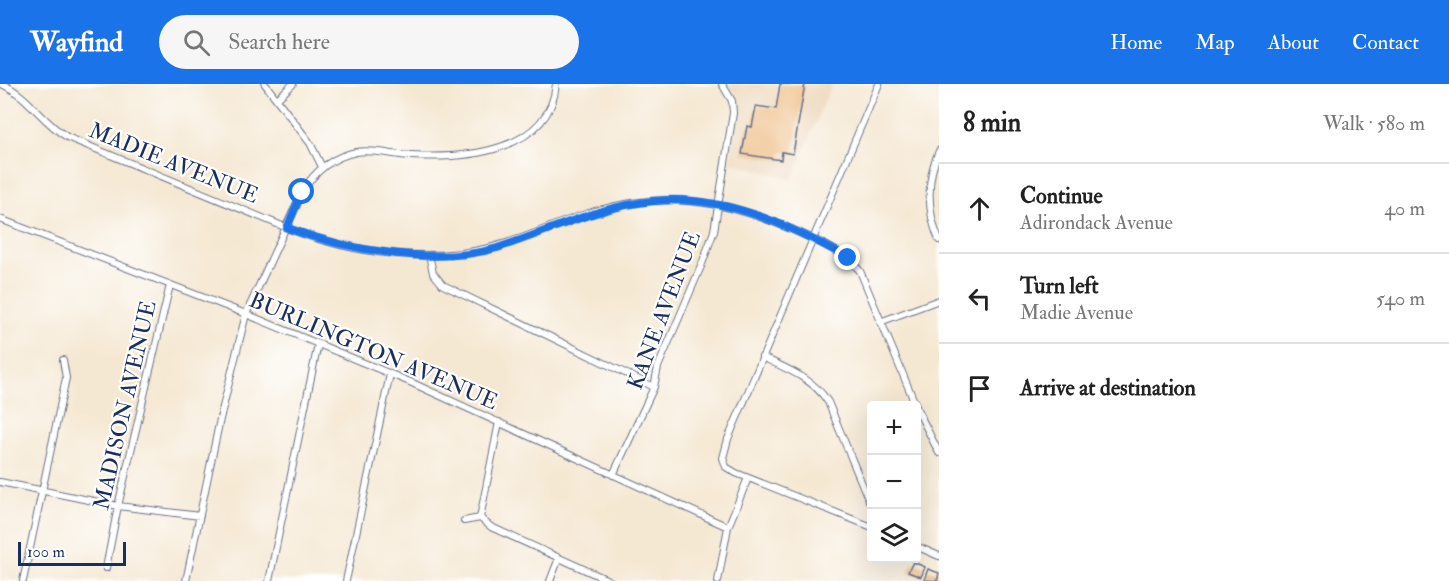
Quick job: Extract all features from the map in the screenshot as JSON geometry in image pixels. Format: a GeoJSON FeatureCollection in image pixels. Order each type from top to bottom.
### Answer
{"type":"FeatureCollection","features":[{"type":"Feature","properties":{"kind":"street","name":"MADIE AVENUE"},"geometry":{"type":"LineString","coordinates":[[2,84],[17,92],[43,119],[67,136],[287,228],[350,247],[386,253],[459,254],[495,248],[595,211],[655,200],[718,204],[769,220],[848,258],[856,266],[914,401]]}},
{"type":"Feature","properties":{"kind":"street"},"geometry":{"type":"LineString","coordinates":[[265,84],[310,143],[322,167]]}},
{"type":"Feature","properties":{"kind":"street"},"geometry":{"type":"LineString","coordinates":[[277,99],[293,84]]}},
{"type":"Feature","properties":{"kind":"street"},"geometry":{"type":"LineString","coordinates":[[186,581],[220,419],[246,314],[306,186],[322,167],[342,156],[357,152],[448,156],[481,151],[512,142],[530,133],[544,120],[553,102],[556,84]]}},
{"type":"Feature","properties":{"kind":"street","name":"KANE AVENUE"},"geometry":{"type":"LineString","coordinates":[[614,475],[654,387],[658,367],[714,231],[733,113],[732,101],[722,84]]}},
{"type":"Feature","properties":{"kind":"street"},"geometry":{"type":"LineString","coordinates":[[867,525],[736,473],[726,466],[723,453],[879,84]]}},
{"type":"Feature","properties":{"kind":"street"},"geometry":{"type":"LineString","coordinates":[[939,151],[933,169],[930,194],[932,219],[939,240]]}},
{"type":"Feature","properties":{"kind":"street","name":"BURLINGTON AVENUE"},"geometry":{"type":"LineString","coordinates":[[0,219],[246,314],[390,374],[728,527]]}},
{"type":"Feature","properties":{"kind":"street"},"geometry":{"type":"LineString","coordinates":[[429,255],[433,273],[443,285],[654,387]]}},
{"type":"Feature","properties":{"kind":"street","name":"MADISON AVENUE"},"geometry":{"type":"LineString","coordinates":[[106,568],[118,506],[170,285]]}},
{"type":"Feature","properties":{"kind":"street"},"geometry":{"type":"LineString","coordinates":[[880,322],[939,300]]}},
{"type":"Feature","properties":{"kind":"street"},"geometry":{"type":"LineString","coordinates":[[269,581],[318,344]]}},
{"type":"Feature","properties":{"kind":"street"},"geometry":{"type":"LineString","coordinates":[[762,357],[802,376],[822,393],[828,402],[867,496]]}},
{"type":"Feature","properties":{"kind":"street"},"geometry":{"type":"LineString","coordinates":[[23,581],[66,378],[63,360]]}},
{"type":"Feature","properties":{"kind":"street"},"geometry":{"type":"LineString","coordinates":[[346,581],[390,374]]}},
{"type":"Feature","properties":{"kind":"street","name":"MADIE AVENUE"},"geometry":{"type":"LineString","coordinates":[[921,416],[939,453]]}},
{"type":"Feature","properties":{"kind":"street"},"geometry":{"type":"LineString","coordinates":[[480,518],[499,422]]}},
{"type":"Feature","properties":{"kind":"street"},"geometry":{"type":"LineString","coordinates":[[718,581],[728,527],[748,478]]}},
{"type":"Feature","properties":{"kind":"street"},"geometry":{"type":"LineString","coordinates":[[0,482],[118,506],[200,516]]}},
{"type":"Feature","properties":{"kind":"street"},"geometry":{"type":"LineString","coordinates":[[464,521],[480,518],[491,527],[610,581]]}},
{"type":"Feature","properties":{"kind":"street"},"geometry":{"type":"LineString","coordinates":[[921,548],[939,556]]}},
{"type":"Feature","properties":{"kind":"street"},"geometry":{"type":"LineString","coordinates":[[550,581],[560,558]]}},
{"type":"Feature","properties":{"kind":"shaded area"},"geometry":{"type":"Polygon","coordinates":[[[728,84],[832,84],[792,179],[730,162],[737,108],[728,84]]]}},
{"type":"Feature","properties":{"kind":"building"},"geometry":{"type":"Polygon","coordinates":[[[780,84],[805,84],[793,154],[782,152],[781,160],[742,154],[747,126],[752,127],[756,106],[776,109],[780,84]]]}},
{"type":"Feature","properties":{"kind":"building"},"geometry":{"type":"Polygon","coordinates":[[[912,563],[925,567],[921,577],[908,572],[912,563]]]}},
{"type":"Feature","properties":{"kind":"building"},"geometry":{"type":"Polygon","coordinates":[[[928,569],[939,573],[937,581],[924,580],[928,569]]]}},
{"type":"Feature","properties":{"kind":"route"},"geometry":{"type":"LineString","coordinates":[[302,192],[287,228],[314,238],[386,253],[459,254],[495,248],[595,211],[655,200],[718,204],[743,210],[796,231],[848,258]]}}]}
